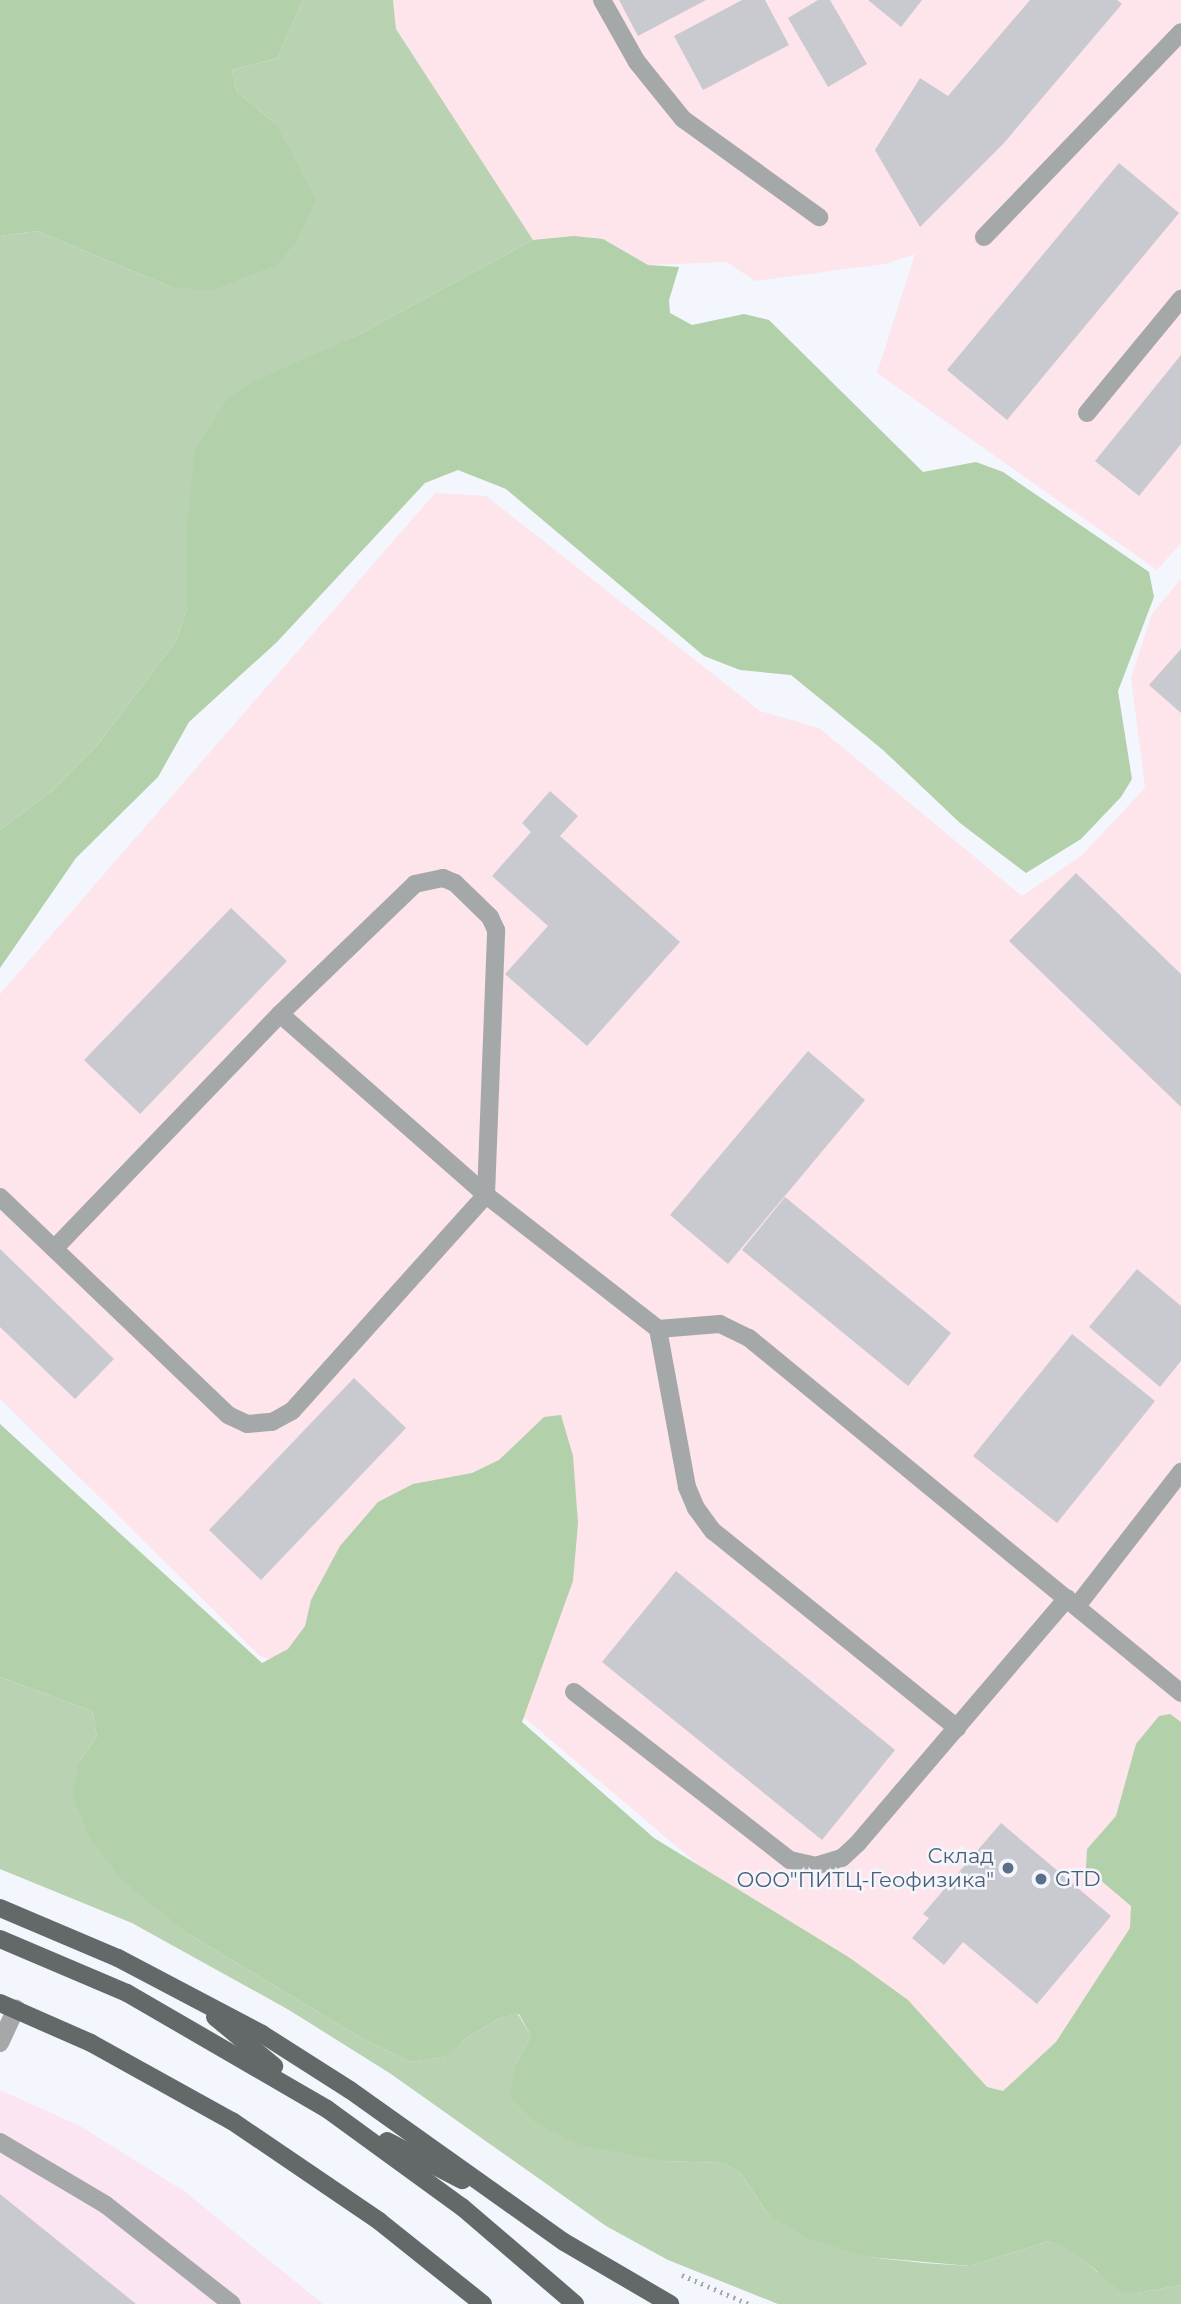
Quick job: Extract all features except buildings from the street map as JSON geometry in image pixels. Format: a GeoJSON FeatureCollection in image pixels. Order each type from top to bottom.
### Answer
{"type":"FeatureCollection","features":[{"type":"Feature","properties":{"kind":"main road"},"geometry":{"type":"LineString","coordinates":[[0,1908],[182,1990],[350,2090],[514,2208],[613,2273],[670,2304]]}},
{"type":"Feature","properties":{"kind":"main road"},"geometry":{"type":"LineString","coordinates":[[0,1939],[127,1993],[327,2109],[514,2208]]}},
{"type":"Feature","properties":{"kind":"main road"},"geometry":{"type":"LineString","coordinates":[[182,1990],[327,2109],[462,2207],[575,2304]]}},
{"type":"Feature","properties":{"kind":"main road"},"geometry":{"type":"LineString","coordinates":[[8,2006],[91,2043],[232,2121],[379,2221],[483,2304]]}},
{"type":"Feature","properties":{"kind":"lane"},"geometry":{"type":"LineString","coordinates":[[602,0],[638,62],[683,119],[819,217]]}},
{"type":"Feature","properties":{"kind":"lane"},"geometry":{"type":"LineString","coordinates":[[984,237],[1181,32]]}},
{"type":"Feature","properties":{"kind":"lane"},"geometry":{"type":"LineString","coordinates":[[1087,413],[1181,299]]}},
{"type":"Feature","properties":{"kind":"lane"},"geometry":{"type":"LineString","coordinates":[[0,1197],[228,1415],[247,1423],[272,1422],[292,1411],[486,1195],[496,930],[490,917],[455,883],[430,877],[415,884],[280,1014],[55,1248]]}},
{"type":"Feature","properties":{"kind":"lane"},"geometry":{"type":"LineString","coordinates":[[280,1014],[486,1195],[658,1329],[687,1487],[713,1531],[957,1728]]}},
{"type":"Feature","properties":{"kind":"lane"},"geometry":{"type":"LineString","coordinates":[[658,1329],[720,1324],[749,1338],[1181,1693]]}},
{"type":"Feature","properties":{"kind":"lane"},"geometry":{"type":"LineString","coordinates":[[574,1692],[790,1860],[815,1866],[842,1858],[1072,1602],[1181,1472]]}},
{"type":"Feature","properties":{"kind":"lane"},"geometry":{"type":"LineString","coordinates":[[0,2043],[8,2006]]}},
{"type":"Feature","properties":{"kind":"lane"},"geometry":{"type":"LineString","coordinates":[[0,2142],[106,2206],[232,2304]]}},
{"type":"Feature","properties":{"kind":"shaded area"},"geometry":{"type":"Polygon","coordinates":[[[393,0],[1181,0],[1181,543],[1157,570],[877,373],[915,254],[885,264],[755,281],[727,262],[648,265],[603,239],[533,240],[396,29],[393,0]]]}},
{"type":"Feature","properties":{"kind":"shaded area"},"geometry":{"type":"Polygon","coordinates":[[[435,493],[486,496],[760,711],[819,728],[1022,896],[1081,856],[1145,788],[1131,678],[1152,614],[1181,579],[1181,1944],[1014,2132],[526,1719],[261,1657],[0,1399],[0,994],[435,493]]]}},
{"type":"Feature","properties":{"kind":"shaded area"},"geometry":{"type":"Polygon","coordinates":[[[0,2090],[80,2126],[184,2191],[323,2304],[0,2304],[0,2090]]]}},
{"type":"Feature","properties":{"kind":"green space"},"geometry":{"type":"Polygon","coordinates":[[[0,0],[303,0],[277,58],[232,70],[237,92],[276,124],[316,200],[297,240],[278,264],[213,290],[171,287],[37,231],[0,236],[0,0]]]}},
{"type":"Feature","properties":{"kind":"green space"},"geometry":{"type":"Polygon","coordinates":[[[303,0],[393,0],[396,29],[533,240],[354,337],[187,528],[187,608],[176,641],[99,743],[52,791],[0,830],[0,236],[37,231],[171,287],[276,124],[237,92],[232,70],[277,58],[303,0]]]}},
{"type":"Feature","properties":{"kind":"green space"},"geometry":{"type":"Polygon","coordinates":[[[574,236],[603,239],[648,265],[679,267],[669,300],[670,313],[692,325],[744,314],[769,320],[923,472],[976,462],[1003,472],[1149,572],[1154,597],[1118,691],[1132,779],[1121,797],[1081,839],[1026,873],[960,823],[883,750],[791,675],[740,670],[704,656],[506,489],[458,470],[425,483],[277,642],[189,722],[158,777],[76,858],[0,968],[0,830],[52,791],[99,743],[176,641],[187,608],[187,528],[195,449],[226,401],[253,382],[354,337],[533,240],[574,236]]]}},
{"type":"Feature","properties":{"kind":"green space"},"geometry":{"type":"Polygon","coordinates":[[[561,1415],[573,1456],[578,1523],[573,1581],[522,1722],[654,1838],[850,1958],[908,2000],[987,2087],[1003,2091],[1056,2042],[1130,1928],[1131,1906],[1086,1868],[1087,1849],[1116,1816],[1136,1744],[1159,1716],[1170,1714],[1181,1722],[1181,2285],[1138,2293],[1120,2291],[1073,2251],[1049,2241],[970,2266],[868,2257],[807,2238],[768,2214],[740,2172],[723,2163],[666,2161],[580,2145],[536,2123],[510,2097],[516,2064],[531,2036],[519,2014],[500,2018],[465,2039],[447,2056],[411,2062],[363,2039],[190,1935],[121,1879],[87,1833],[73,1794],[79,1762],[97,1736],[92,1711],[0,1677],[0,1424],[262,1663],[288,1649],[305,1626],[311,1600],[340,1546],[378,1502],[413,1484],[472,1473],[499,1460],[544,1417],[561,1415]]]}},
{"type":"Feature","properties":{"kind":"green space"},"geometry":{"type":"Polygon","coordinates":[[[0,1677],[92,1711],[97,1736],[79,1762],[190,1935],[363,2039],[411,2062],[446,2056],[465,2039],[500,2018],[518,2014],[531,2036],[516,2064],[666,2161],[723,2163],[740,2172],[768,2214],[868,2257],[924,2263],[970,2266],[1049,2241],[1073,2250],[1097,2272],[1138,2293],[1181,2285],[1181,2304],[778,2304],[668,2260],[606,2226],[391,2074],[289,2010],[132,1923],[0,1869],[0,1677]]]}},
{"type":"Feature","properties":{"kind":"place","name":"Склад ООО\"ПИТЦ-Геофизика\""},"geometry":{"type":"Point","coordinates":[1008,1868]}},
{"type":"Feature","properties":{"kind":"place","name":"GTD"},"geometry":{"type":"Point","coordinates":[1041,1879]}}]}
